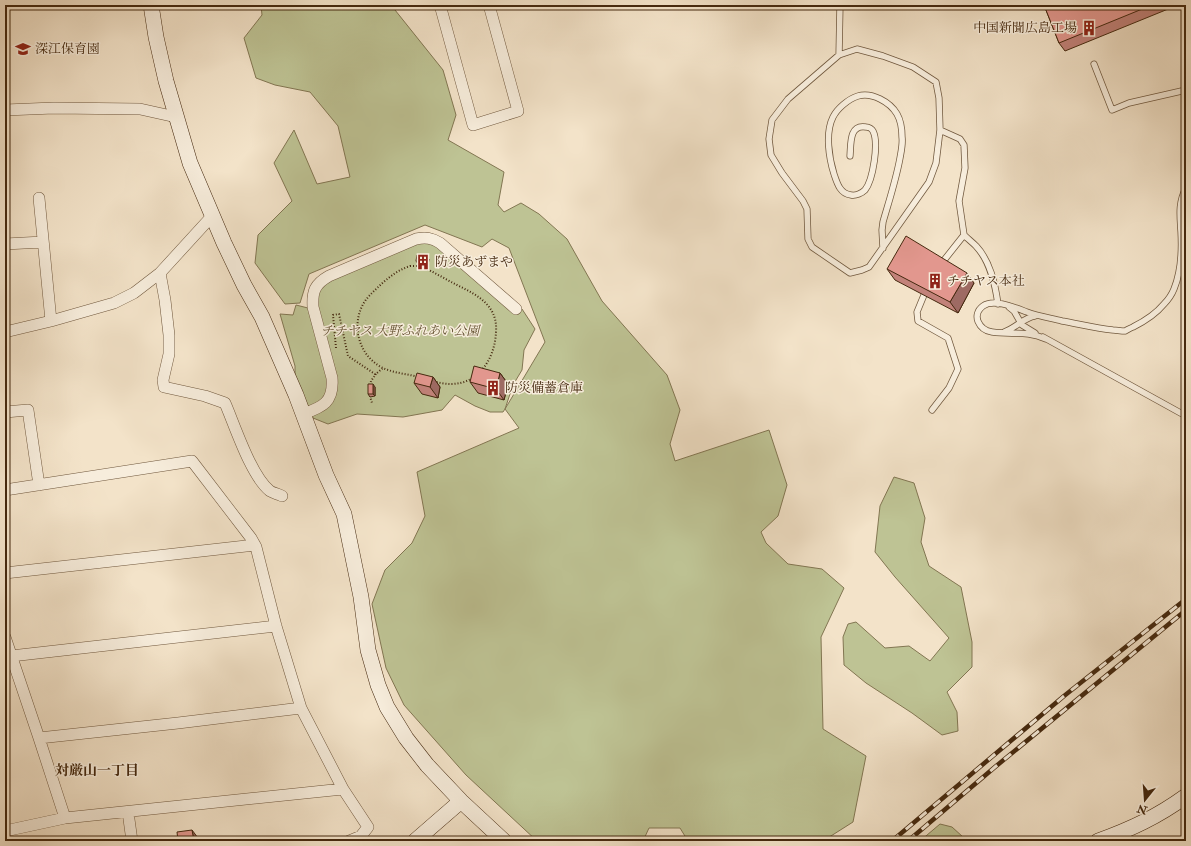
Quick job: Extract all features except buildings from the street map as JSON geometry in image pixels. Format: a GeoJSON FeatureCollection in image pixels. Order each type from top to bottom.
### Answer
{"type":"FeatureCollection","features":[{"type":"Feature","properties":{"kind":"street"},"geometry":{"type":"LineString","coordinates":[[151,5],[156,37],[166,81],[190,163],[244,285],[262,317],[296,395],[326,475],[344,514],[361,597],[368,650],[378,685],[387,707],[406,738],[432,770],[460,801],[504,841]]}},
{"type":"Feature","properties":{"kind":"street"},"geometry":{"type":"LineString","coordinates":[[443,6],[473,125],[518,111],[489,5]]}},
{"type":"Feature","properties":{"kind":"street"},"geometry":{"type":"LineString","coordinates":[[5,110],[54,108],[140,109],[176,117]]}},
{"type":"Feature","properties":{"kind":"street"},"geometry":{"type":"LineString","coordinates":[[39,198],[51,321]]}},
{"type":"Feature","properties":{"kind":"street"},"geometry":{"type":"LineString","coordinates":[[5,332],[114,303],[134,293],[160,273],[213,215]]}},
{"type":"Feature","properties":{"kind":"street"},"geometry":{"type":"LineString","coordinates":[[303,414],[316,410],[324,405],[330,397],[333,388],[332,378],[313,307],[312,298],[315,289],[321,281],[329,276],[416,239],[433,239],[440,243],[516,309]]}},
{"type":"Feature","properties":{"kind":"street"},"geometry":{"type":"LineString","coordinates":[[5,244],[43,242]]}},
{"type":"Feature","properties":{"kind":"street"},"geometry":{"type":"LineString","coordinates":[[160,273],[165,300],[170,354],[163,380],[164,387],[205,396],[225,403],[248,458],[259,478],[271,492],[282,496]]}},
{"type":"Feature","properties":{"kind":"street"},"geometry":{"type":"LineString","coordinates":[[5,412],[28,410],[39,485]]}},
{"type":"Feature","properties":{"kind":"street"},"geometry":{"type":"LineString","coordinates":[[5,490],[192,460],[255,545],[276,626],[301,708],[343,789],[368,827],[361,836],[350,841]]}},
{"type":"Feature","properties":{"kind":"street"},"geometry":{"type":"LineString","coordinates":[[5,572],[255,545]]}},
{"type":"Feature","properties":{"kind":"street"},"geometry":{"type":"LineString","coordinates":[[11,656],[276,626]]}},
{"type":"Feature","properties":{"kind":"street"},"geometry":{"type":"LineString","coordinates":[[5,637],[40,738],[65,818]]}},
{"type":"Feature","properties":{"kind":"street"},"geometry":{"type":"LineString","coordinates":[[40,738],[301,708]]}},
{"type":"Feature","properties":{"kind":"street"},"geometry":{"type":"LineString","coordinates":[[5,831],[65,818],[343,789]]}},
{"type":"Feature","properties":{"kind":"street"},"geometry":{"type":"LineString","coordinates":[[1098,841],[1144,822],[1168,809],[1186,796]]}},
{"type":"Feature","properties":{"kind":"street"},"geometry":{"type":"LineString","coordinates":[[415,841],[460,801]]}},
{"type":"Feature","properties":{"kind":"street"},"geometry":{"type":"LineString","coordinates":[[128,812],[132,841]]}},
{"type":"Feature","properties":{"kind":"lane"},"geometry":{"type":"LineString","coordinates":[[839,55],[840,5]]}},
{"type":"Feature","properties":{"kind":"lane"},"geometry":{"type":"LineString","coordinates":[[857,49],[913,66],[936,82],[940,130],[936,163],[929,182],[884,248],[869,267],[850,273],[812,247],[808,239],[806,209],[803,201],[782,173],[771,155],[769,139],[772,120],[788,99],[839,55],[857,49]]}},
{"type":"Feature","properties":{"kind":"lane"},"geometry":{"type":"LineString","coordinates":[[1094,64],[1112,110],[1129,104],[1186,90]]}},
{"type":"Feature","properties":{"kind":"lane"},"geometry":{"type":"LineString","coordinates":[[850,156],[851,138],[853,132],[856,128],[862,126],[869,127],[873,131],[876,144],[875,158],[869,182],[865,190],[860,194],[852,196],[844,193],[838,186],[833,171],[829,154],[830,125],[833,117],[840,108],[858,96],[867,96],[882,100],[897,114],[901,124],[902,139],[898,168],[883,222],[882,230],[884,248]]}},
{"type":"Feature","properties":{"kind":"lane"},"geometry":{"type":"LineString","coordinates":[[940,130],[960,139],[964,144],[966,168],[959,201],[964,235],[976,246],[985,258],[991,271],[1000,304]]}},
{"type":"Feature","properties":{"kind":"lane"},"geometry":{"type":"LineString","coordinates":[[1046,338],[1027,333],[987,331],[979,324],[978,314],[984,306],[988,304],[1000,304],[1044,317],[1098,328],[1125,331],[1154,315],[1174,290],[1179,271],[1181,234],[1180,214],[1182,197],[1186,188]]}},
{"type":"Feature","properties":{"kind":"lane"},"geometry":{"type":"LineString","coordinates":[[941,264],[964,235]]}},
{"type":"Feature","properties":{"kind":"lane"},"geometry":{"type":"LineString","coordinates":[[924,295],[917,312],[918,321],[948,338],[958,370],[949,388],[932,410]]}},
{"type":"Feature","properties":{"kind":"lane"},"geometry":{"type":"LineString","coordinates":[[1000,304],[1014,311],[1024,327],[1186,416]]}},
{"type":"Feature","properties":{"kind":"lane"},"geometry":{"type":"LineString","coordinates":[[992,332],[1004,332],[1014,328],[1020,322],[1033,316],[1044,317]]}},
{"type":"Feature","properties":{"kind":"path"},"geometry":{"type":"LineString","coordinates":[[415,266],[427,269],[482,299],[493,314],[496,323],[496,332],[492,353],[489,361],[483,369],[469,380],[455,384],[442,383],[383,368],[369,357],[361,345],[357,323],[362,306],[373,292],[402,268],[415,266]]}},
{"type":"Feature","properties":{"kind":"path"},"geometry":{"type":"LineString","coordinates":[[337,354],[333,315],[339,314],[348,356],[372,373],[377,373]]}},
{"type":"Feature","properties":{"kind":"path"},"geometry":{"type":"LineString","coordinates":[[372,403],[369,388],[371,381],[383,368]]}},
{"type":"Feature","properties":{"kind":"green space"},"geometry":{"type":"Polygon","coordinates":[[[261,5],[391,5],[443,70],[456,115],[448,140],[504,172],[498,205],[504,212],[521,203],[539,214],[567,239],[602,301],[667,375],[680,410],[670,444],[675,461],[769,430],[787,485],[778,516],[761,532],[766,543],[788,564],[822,569],[844,588],[821,637],[823,729],[866,756],[853,822],[823,841],[688,841],[680,828],[649,828],[643,841],[537,841],[466,775],[404,705],[386,668],[372,604],[385,570],[412,543],[425,516],[417,472],[519,428],[505,409],[545,342],[509,248],[492,239],[482,247],[425,225],[309,274],[300,303],[285,304],[255,263],[258,235],[292,201],[274,163],[294,130],[317,184],[350,177],[338,126],[310,92],[275,85],[256,78],[244,38],[262,15],[261,5]]]}},
{"type":"Feature","properties":{"kind":"green space","name":"チチヤス 大野ふれあい公園"},"geometry":{"type":"Polygon","coordinates":[[[426,233],[436,235],[443,239],[519,306],[535,329],[524,350],[522,370],[513,385],[503,412],[490,412],[455,395],[442,410],[403,417],[357,414],[328,424],[313,418],[295,376],[295,366],[280,314],[293,315],[296,305],[308,308],[308,296],[311,287],[317,279],[327,272],[415,234],[426,233]]]}},
{"type":"Feature","properties":{"kind":"green space"},"geometry":{"type":"Polygon","coordinates":[[[894,477],[914,483],[925,518],[921,542],[929,566],[961,587],[972,642],[972,667],[947,692],[957,712],[958,731],[942,735],[912,713],[866,683],[844,665],[843,637],[848,624],[856,622],[885,648],[909,646],[930,661],[949,638],[875,552],[880,506],[894,477]]]}},
{"type":"Feature","properties":{"kind":"green space"},"geometry":{"type":"Polygon","coordinates":[[[940,824],[952,827],[963,837],[960,841],[920,841],[940,824]]]}},
{"type":"Feature","properties":{"kind":"railway"},"geometry":{"type":"LineString","coordinates":[[892,841],[1064,696],[1186,599]]}},
{"type":"Feature","properties":{"kind":"railway"},"geometry":{"type":"LineString","coordinates":[[908,841],[995,767],[1186,610]]}},
{"type":"Feature","properties":{"kind":"place","name":"中国新聞広島工場"},"geometry":{"type":"Point","coordinates":[1089,28]}},
{"type":"Feature","properties":{"kind":"place","name":"深江保育園"},"geometry":{"type":"Point","coordinates":[23,49]}},
{"type":"Feature","properties":{"kind":"place","name":"防災あずまや"},"geometry":{"type":"Point","coordinates":[423,262]}},
{"type":"Feature","properties":{"kind":"place","name":"チチヤス本社"},"geometry":{"type":"Point","coordinates":[935,281]}},
{"type":"Feature","properties":{"kind":"place","name":"防災備蓄倉庫"},"geometry":{"type":"Point","coordinates":[493,388]}},
{"type":"Feature","properties":{"kind":"district","name":"対厳山一丁目"},"geometry":{"type":"Point","coordinates":[97,770]}}]}
